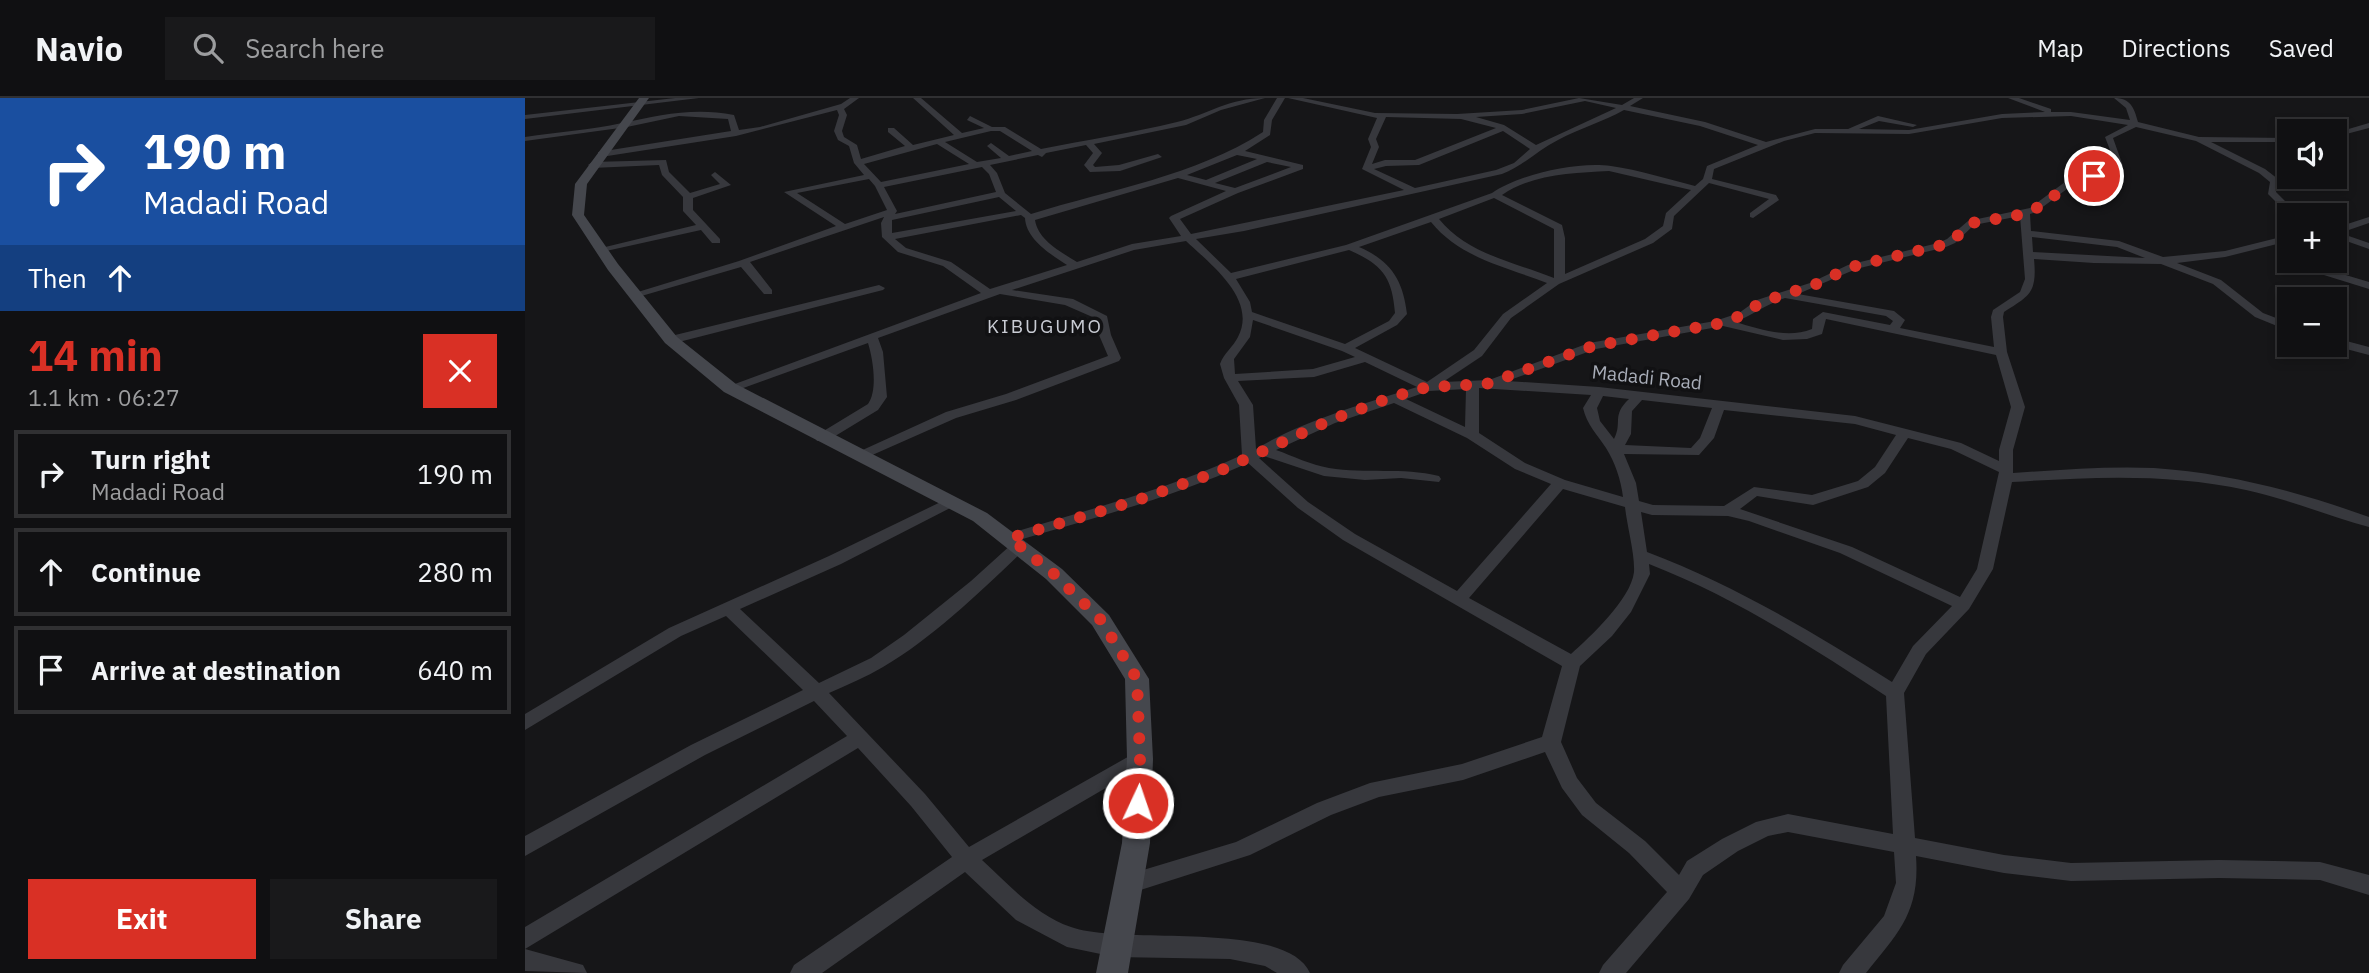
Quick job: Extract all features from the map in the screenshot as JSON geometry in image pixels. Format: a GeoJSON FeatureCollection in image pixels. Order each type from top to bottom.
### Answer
{"type":"FeatureCollection","features":[{"type":"Feature","properties":{"kind":"main road"},"geometry":{"type":"LineString","coordinates":[[643,100],[627,124],[596,160],[581,184],[578,215],[601,251],[671,340],[730,388],[822,438],[980,517],[1014,542],[1101,620],[1137,679],[1140,759],[1136,843],[1112,973]]}},
{"type":"Feature","properties":{"kind":"street"},"geometry":{"type":"LineString","coordinates":[[525,117],[643,100],[695,98]]}},
{"type":"Feature","properties":{"kind":"street"},"geometry":{"type":"LineString","coordinates":[[596,160],[783,123],[841,106],[855,98]]}},
{"type":"Feature","properties":{"kind":"street"},"geometry":{"type":"LineString","coordinates":[[918,98],[961,137]]}},
{"type":"Feature","properties":{"kind":"street"},"geometry":{"type":"LineString","coordinates":[[879,185],[1042,154],[1183,123],[1218,108],[1261,98]]}},
{"type":"Feature","properties":{"kind":"street"},"geometry":{"type":"LineString","coordinates":[[887,237],[1027,215],[1176,175],[1267,133],[1268,120],[1281,98]]}},
{"type":"Feature","properties":{"kind":"street"},"geometry":{"type":"LineString","coordinates":[[1292,98],[1378,115],[1459,116],[1522,112],[1585,99],[1702,124],[1766,145]]}},
{"type":"Feature","properties":{"kind":"street"},"geometry":{"type":"LineString","coordinates":[[730,388],[948,307],[1132,247],[1188,238],[1499,172],[1517,165],[1535,149],[1639,98]]}},
{"type":"Feature","properties":{"kind":"street"},"geometry":{"type":"LineString","coordinates":[[2012,98],[2056,114]]}},
{"type":"Feature","properties":{"kind":"street"},"geometry":{"type":"LineString","coordinates":[[2118,98],[2130,107],[2135,124]]}},
{"type":"Feature","properties":{"kind":"street"},"geometry":{"type":"LineString","coordinates":[[841,106],[843,115],[838,131],[841,138],[853,145],[858,163],[879,185],[891,214]]}},
{"type":"Feature","properties":{"kind":"street"},"geometry":{"type":"LineString","coordinates":[[525,139],[627,124],[651,117],[699,112],[731,117],[736,134]]}},
{"type":"Feature","properties":{"kind":"street"},"geometry":{"type":"LineString","coordinates":[[1247,313],[1346,348],[1428,387],[1478,354],[1507,316],[1557,280],[1649,241],[1668,228],[1669,215],[1707,180],[1710,168],[1799,134],[1852,129],[1870,132],[1925,129],[2002,116],[2056,114],[2092,116],[2199,139],[2277,141]]}},
{"type":"Feature","properties":{"kind":"street"},"geometry":{"type":"LineString","coordinates":[[762,115],[783,123]]}},
{"type":"Feature","properties":{"kind":"street"},"geometry":{"type":"LineString","coordinates":[[1366,169],[1374,147],[1372,139],[1384,118],[1378,115]]}},
{"type":"Feature","properties":{"kind":"street"},"geometry":{"type":"LineString","coordinates":[[1459,116],[1520,137],[1535,149]]}},
{"type":"Feature","properties":{"kind":"street"},"geometry":{"type":"LineString","coordinates":[[970,118],[991,129]]}},
{"type":"Feature","properties":{"kind":"street"},"geometry":{"type":"LineString","coordinates":[[1852,129],[1878,118],[1925,129]]}},
{"type":"Feature","properties":{"kind":"street"},"geometry":{"type":"LineString","coordinates":[[1472,435],[1479,384],[1593,346],[1723,322],[1743,315],[1761,302],[1814,285],[1851,267],[1951,242],[1971,223],[1984,218],[2025,214],[2044,204],[2072,181],[2103,174],[2118,166],[2121,161],[2109,137],[2135,124]]}},
{"type":"Feature","properties":{"kind":"street"},"geometry":{"type":"LineString","coordinates":[[2347,131],[2369,125]]}},
{"type":"Feature","properties":{"kind":"street"},"geometry":{"type":"LineString","coordinates":[[858,163],[991,129],[1002,129],[1042,154]]}},
{"type":"Feature","properties":{"kind":"street"},"geometry":{"type":"LineString","coordinates":[[1366,169],[1385,163],[1416,163],[1501,129]]}},
{"type":"Feature","properties":{"kind":"street"},"geometry":{"type":"LineString","coordinates":[[891,130],[912,148]]}},
{"type":"Feature","properties":{"kind":"street"},"geometry":{"type":"LineString","coordinates":[[2199,139],[2272,177],[2275,181],[2271,192],[2282,203]]}},
{"type":"Feature","properties":{"kind":"street"},"geometry":{"type":"LineString","coordinates":[[939,142],[973,163]]}},
{"type":"Feature","properties":{"kind":"street"},"geometry":{"type":"LineString","coordinates":[[1088,142],[1098,153],[1088,165],[1093,170],[1120,167],[1159,157]]}},
{"type":"Feature","properties":{"kind":"street"},"geometry":{"type":"LineString","coordinates":[[991,146],[1009,160]]}},
{"type":"Feature","properties":{"kind":"street"},"geometry":{"type":"LineString","coordinates":[[1233,151],[1300,167],[1235,191],[1174,218],[1188,238],[1229,277],[1241,293],[1247,313],[1246,331],[1227,359],[1230,378],[1246,405],[1255,453],[1303,505],[1349,537],[1572,663]]}},
{"type":"Feature","properties":{"kind":"street"},"geometry":{"type":"LineString","coordinates":[[1207,183],[1268,158]]}},
{"type":"Feature","properties":{"kind":"street"},"geometry":{"type":"LineString","coordinates":[[596,160],[663,162],[665,173],[688,196],[688,211],[716,242]]}},
{"type":"Feature","properties":{"kind":"street"},"geometry":{"type":"LineString","coordinates":[[985,165],[993,173],[1001,194],[1027,215],[1030,224],[1048,248],[1077,266]]}},
{"type":"Feature","properties":{"kind":"street"},"geometry":{"type":"LineString","coordinates":[[1229,277],[1350,247],[1495,195],[1511,184],[1551,173],[1609,167],[1697,189]]}},
{"type":"Feature","properties":{"kind":"street"},"geometry":{"type":"LineString","coordinates":[[1366,169],[1414,191]]}},
{"type":"Feature","properties":{"kind":"street"},"geometry":{"type":"LineString","coordinates":[[688,196],[726,185],[716,175]]}},
{"type":"Feature","properties":{"kind":"street"},"geometry":{"type":"LineString","coordinates":[[1176,175],[1235,191]]}},
{"type":"Feature","properties":{"kind":"street"},"geometry":{"type":"LineString","coordinates":[[842,226],[789,192],[872,176]]}},
{"type":"Feature","properties":{"kind":"street"},"geometry":{"type":"LineString","coordinates":[[1707,180],[1773,197],[1775,200],[1753,215]]}},
{"type":"Feature","properties":{"kind":"street"},"geometry":{"type":"LineString","coordinates":[[634,295],[743,263],[842,226],[1001,194]]}},
{"type":"Feature","properties":{"kind":"street"},"geometry":{"type":"LineString","coordinates":[[1495,195],[1558,227],[1561,234],[1557,280]]}},
{"type":"Feature","properties":{"kind":"street"},"geometry":{"type":"LineString","coordinates":[[861,456],[951,415],[1011,397],[1115,358],[1105,335],[1104,318],[1097,313],[1054,299],[997,293],[947,264],[902,250],[887,237],[886,223],[891,214]]}},
{"type":"Feature","properties":{"kind":"street"},"geometry":{"type":"LineString","coordinates":[[1851,973],[1893,921],[1907,883],[1907,845],[1895,694],[1919,650],[1963,605],[1985,569],[2005,474],[2005,450],[2018,407],[2001,352],[1997,317],[1999,310],[2025,294],[2030,279],[2025,233],[2028,224],[2025,214]]}},
{"type":"Feature","properties":{"kind":"street"},"geometry":{"type":"LineString","coordinates":[[1433,218],[1461,243],[1487,258],[1557,280]]}},
{"type":"Feature","properties":{"kind":"street"},"geometry":{"type":"LineString","coordinates":[[2347,228],[2369,220]]}},
{"type":"Feature","properties":{"kind":"street"},"geometry":{"type":"LineString","coordinates":[[601,251],[703,226]]}},
{"type":"Feature","properties":{"kind":"street"},"geometry":{"type":"LineString","coordinates":[[2025,233],[2111,243],[2217,282],[2259,315],[2277,322]]}},
{"type":"Feature","properties":{"kind":"street"},"geometry":{"type":"LineString","coordinates":[[2347,237],[2369,246]]}},
{"type":"Feature","properties":{"kind":"street"},"geometry":{"type":"LineString","coordinates":[[2028,255],[2163,262],[2255,249],[2277,242]]}},
{"type":"Feature","properties":{"kind":"street"},"geometry":{"type":"LineString","coordinates":[[1346,348],[1393,323],[1401,314],[1399,290],[1389,268],[1370,255],[1350,247]]}},
{"type":"Feature","properties":{"kind":"street"},"geometry":{"type":"LineString","coordinates":[[2255,249],[2277,257]]}},
{"type":"Feature","properties":{"kind":"street"},"geometry":{"type":"LineString","coordinates":[[743,263],[768,292]]}},
{"type":"Feature","properties":{"kind":"street"},"geometry":{"type":"LineString","coordinates":[[2327,273],[2369,286]]}},
{"type":"Feature","properties":{"kind":"street"},"geometry":{"type":"LineString","coordinates":[[671,340],[879,288]]}},
{"type":"Feature","properties":{"kind":"street"},"geometry":{"type":"LineString","coordinates":[[1784,294],[1890,313],[1899,320],[1893,330]]}},
{"type":"Feature","properties":{"kind":"street"},"geometry":{"type":"LineString","coordinates":[[1723,322],[1788,338],[1807,337],[1818,331],[1819,319],[1823,315],[2001,352]]}},
{"type":"Feature","properties":{"kind":"street"},"geometry":{"type":"LineString","coordinates":[[822,438],[873,407],[880,397],[877,352],[872,337]]}},
{"type":"Feature","properties":{"kind":"street"},"geometry":{"type":"LineString","coordinates":[[2347,345],[2369,351]]}},
{"type":"Feature","properties":{"kind":"street"},"geometry":{"type":"LineString","coordinates":[[1230,378],[1314,373],[1368,357]]}},
{"type":"Feature","properties":{"kind":"street","name":"Madadi Road"},"geometry":{"type":"LineString","coordinates":[[1014,542],[1217,472],[1255,453],[1392,397],[1428,387],[1479,384],[1599,391],[1855,420],[1956,446],[2005,474]]}},
{"type":"Feature","properties":{"kind":"street"},"geometry":{"type":"LineString","coordinates":[[1599,391],[1590,408],[1593,421],[1616,449],[1629,483],[1642,574],[1625,608],[1606,632],[1572,663],[1551,742],[1569,782],[1589,808],[1637,847],[1681,892]]}},
{"type":"Feature","properties":{"kind":"street"},"geometry":{"type":"LineString","coordinates":[[1616,449],[1624,435],[1625,410],[1639,396]]}},
{"type":"Feature","properties":{"kind":"street"},"geometry":{"type":"LineString","coordinates":[[1392,397],[1472,435],[1520,467],[1633,511],[1728,511],[1754,517],[1824,541],[1963,605]]}},
{"type":"Feature","properties":{"kind":"street"},"geometry":{"type":"LineString","coordinates":[[1616,449],[1694,452],[1706,442],[1712,418],[1720,404]]}},
{"type":"Feature","properties":{"kind":"street"},"geometry":{"type":"LineString","coordinates":[[1728,511],[1755,491],[1813,500],[1863,484],[1880,471],[1905,431]]}},
{"type":"Feature","properties":{"kind":"street"},"geometry":{"type":"LineString","coordinates":[[1255,453],[1324,472],[1365,476],[1401,474],[1434,480]]}},
{"type":"Feature","properties":{"kind":"street"},"geometry":{"type":"LineString","coordinates":[[2005,474],[2122,472],[2204,478],[2291,496],[2369,522]]}},
{"type":"Feature","properties":{"kind":"street"},"geometry":{"type":"LineString","coordinates":[[1459,599],[1560,483]]}},
{"type":"Feature","properties":{"kind":"street"},"geometry":{"type":"LineString","coordinates":[[525,723],[675,632],[835,560],[951,502]]}},
{"type":"Feature","properties":{"kind":"street"},"geometry":{"type":"LineString","coordinates":[[525,847],[698,750],[817,692],[911,639],[977,585],[1014,542]]}},
{"type":"Feature","properties":{"kind":"street"},"geometry":{"type":"LineString","coordinates":[[1640,555],[1684,570],[1835,654],[1895,694]]}},
{"type":"Feature","properties":{"kind":"street"},"geometry":{"type":"LineString","coordinates":[[728,608],[817,692],[858,739],[918,800],[966,859],[1024,913],[1067,937],[1115,946],[1230,948],[1270,956],[1298,973]]}},
{"type":"Feature","properties":{"kind":"street"},"geometry":{"type":"LineString","coordinates":[[525,939],[858,739]]}},
{"type":"Feature","properties":{"kind":"street"},"geometry":{"type":"LineString","coordinates":[[1128,884],[1242,849],[1324,809],[1377,789],[1463,772],[1551,742]]}},
{"type":"Feature","properties":{"kind":"street"},"geometry":{"type":"LineString","coordinates":[[802,973],[966,859],[1140,759]]}},
{"type":"Feature","properties":{"kind":"street"},"geometry":{"type":"LineString","coordinates":[[1611,973],[1681,892],[1695,868],[1721,850],[1764,828],[1788,823],[2071,872],[2219,869],[2320,871],[2369,885]]}},
{"type":"Feature","properties":{"kind":"street"},"geometry":{"type":"LineString","coordinates":[[525,960],[575,973]]}},
{"type":"Feature","properties":{"kind":"street"},"geometry":{"type":"LineString","coordinates":[[525,966],[528,973]]}},
{"type":"Feature","properties":{"kind":"district","name":"KIBUGUMO"},"geometry":{"type":"Point","coordinates":[1045,326]}},
{"type":"Feature","properties":{"kind":"route"},"geometry":{"type":"LineString","coordinates":[[1138,803],[1140,759],[1137,679],[1101,620],[1054,574],[1010,538],[1132,502],[1217,472],[1331,420],[1392,397],[1428,387],[1486,384],[1593,346],[1717,324],[1743,315],[1761,302],[1814,285],[1851,267],[1951,242],[1964,228],[1984,218],[2025,214],[2044,204],[2072,181],[2094,176]]}}]}
